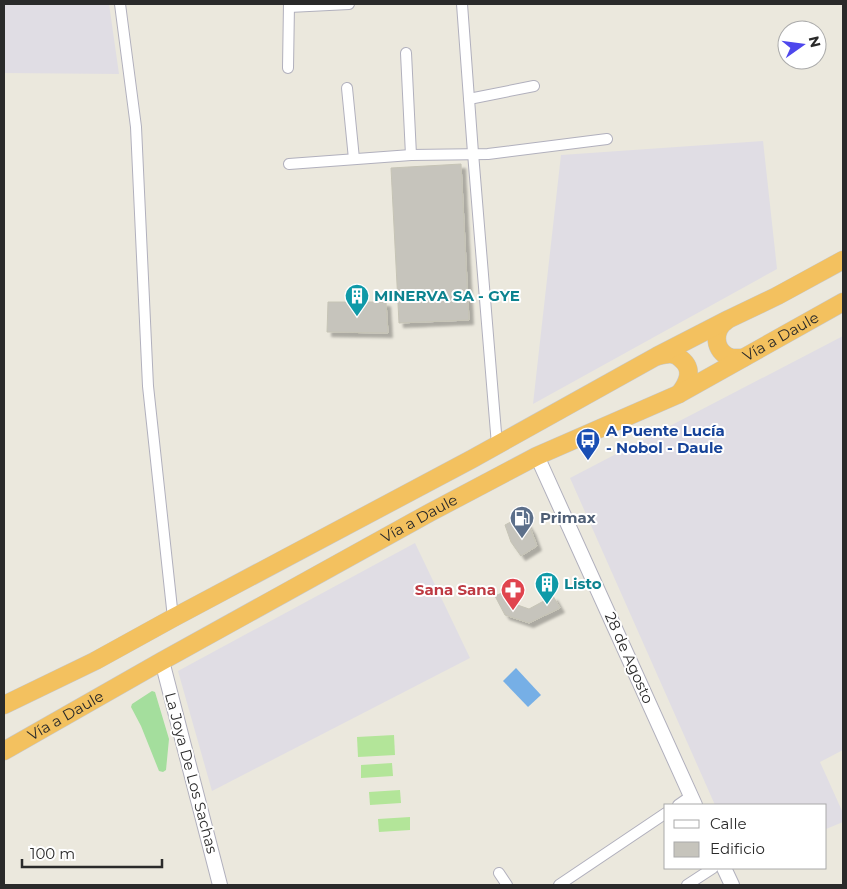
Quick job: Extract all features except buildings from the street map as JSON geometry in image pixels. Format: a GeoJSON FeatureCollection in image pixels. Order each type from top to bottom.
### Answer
{"type":"FeatureCollection","features":[{"type":"Feature","properties":{"kind":"highway","name":"Vía a Daule"},"geometry":{"type":"LineString","coordinates":[[4,704],[95,661],[472,459],[657,356],[777,296],[843,260]]}},
{"type":"Feature","properties":{"kind":"highway","name":"Vía a Daule"},"geometry":{"type":"LineString","coordinates":[[4,751],[431,512],[537,456],[679,394],[843,302]]}},
{"type":"Feature","properties":{"kind":"highway"},"geometry":{"type":"LineString","coordinates":[[729,319],[722,323],[718,330],[716,337],[718,345],[728,357],[735,359],[743,358]]}},
{"type":"Feature","properties":{"kind":"highway"},"geometry":{"type":"LineString","coordinates":[[657,356],[670,354],[677,356],[688,367],[689,374],[686,386],[679,394]]}},
{"type":"Feature","properties":{"kind":"street"},"geometry":{"type":"LineString","coordinates":[[120,4],[136,127],[148,386],[173,618]]}},
{"type":"Feature","properties":{"kind":"street"},"geometry":{"type":"LineString","coordinates":[[288,68],[289,5],[349,4]]}},
{"type":"Feature","properties":{"kind":"street"},"geometry":{"type":"LineString","coordinates":[[462,4],[497,445]]}},
{"type":"Feature","properties":{"kind":"street"},"geometry":{"type":"LineString","coordinates":[[406,53],[411,156]]}},
{"type":"Feature","properties":{"kind":"street"},"geometry":{"type":"LineString","coordinates":[[470,99],[534,86]]}},
{"type":"Feature","properties":{"kind":"street"},"geometry":{"type":"LineString","coordinates":[[348,88],[354,159]]}},
{"type":"Feature","properties":{"kind":"street"},"geometry":{"type":"LineString","coordinates":[[289,164],[411,156],[488,154],[607,139]]}},
{"type":"Feature","properties":{"kind":"street","name":"28 de Agosto"},"geometry":{"type":"LineString","coordinates":[[537,456],[693,801]]}},
{"type":"Feature","properties":{"kind":"street","name":"La Joya De Los Sachas"},"geometry":{"type":"LineString","coordinates":[[162,661],[220,885]]}},
{"type":"Feature","properties":{"kind":"street"},"geometry":{"type":"LineString","coordinates":[[559,885],[664,815]]}},
{"type":"Feature","properties":{"kind":"street"},"geometry":{"type":"LineString","coordinates":[[687,885],[712,869]]}},
{"type":"Feature","properties":{"kind":"street"},"geometry":{"type":"LineString","coordinates":[[724,869],[732,885]]}},
{"type":"Feature","properties":{"kind":"street"},"geometry":{"type":"LineString","coordinates":[[499,873],[507,885]]}},
{"type":"Feature","properties":{"kind":"shaded area"},"geometry":{"type":"Polygon","coordinates":[[[4,4],[109,4],[119,74],[4,73],[4,4]]]}},
{"type":"Feature","properties":{"kind":"shaded area"},"geometry":{"type":"Polygon","coordinates":[[[763,141],[777,269],[533,404],[561,155],[763,141]]]}},
{"type":"Feature","properties":{"kind":"shaded area"},"geometry":{"type":"Polygon","coordinates":[[[843,336],[843,750],[820,762],[843,813],[843,822],[827,829],[827,804],[715,804],[570,478],[843,336]]]}},
{"type":"Feature","properties":{"kind":"shaded area"},"geometry":{"type":"Polygon","coordinates":[[[415,543],[470,658],[212,791],[178,671],[415,543]]]}},
{"type":"Feature","properties":{"kind":"green space"},"geometry":{"type":"Polygon","coordinates":[[[152,691],[155,692],[169,739],[166,770],[163,772],[159,771],[141,726],[131,707],[132,704],[152,691]]]}},
{"type":"Feature","properties":{"kind":"green space"},"geometry":{"type":"Polygon","coordinates":[[[394,735],[395,755],[358,757],[357,737],[394,735]]]}},
{"type":"Feature","properties":{"kind":"green space"},"geometry":{"type":"Polygon","coordinates":[[[392,763],[393,776],[361,778],[361,765],[392,763]]]}},
{"type":"Feature","properties":{"kind":"green space"},"geometry":{"type":"Polygon","coordinates":[[[400,790],[401,803],[370,805],[369,792],[400,790]]]}},
{"type":"Feature","properties":{"kind":"green space"},"geometry":{"type":"Polygon","coordinates":[[[410,817],[410,830],[379,832],[378,819],[410,817]]]}},
{"type":"Feature","properties":{"kind":"water"},"geometry":{"type":"Polygon","coordinates":[[[516,668],[541,695],[528,707],[503,681],[516,668]]]}},
{"type":"Feature","properties":{"kind":"place","name":"MINERVA SA - GYE"},"geometry":{"type":"Point","coordinates":[357,317]}},
{"type":"Feature","properties":{"kind":"place","name":"A Puente Lucía - Nobol - Daule"},"geometry":{"type":"Point","coordinates":[588,461]}},
{"type":"Feature","properties":{"kind":"place","name":"Primax"},"geometry":{"type":"Point","coordinates":[522,539]}},
{"type":"Feature","properties":{"kind":"place","name":"Listo"},"geometry":{"type":"Point","coordinates":[547,605]}},
{"type":"Feature","properties":{"kind":"place","name":"Sana Sana"},"geometry":{"type":"Point","coordinates":[513,611]}}]}
